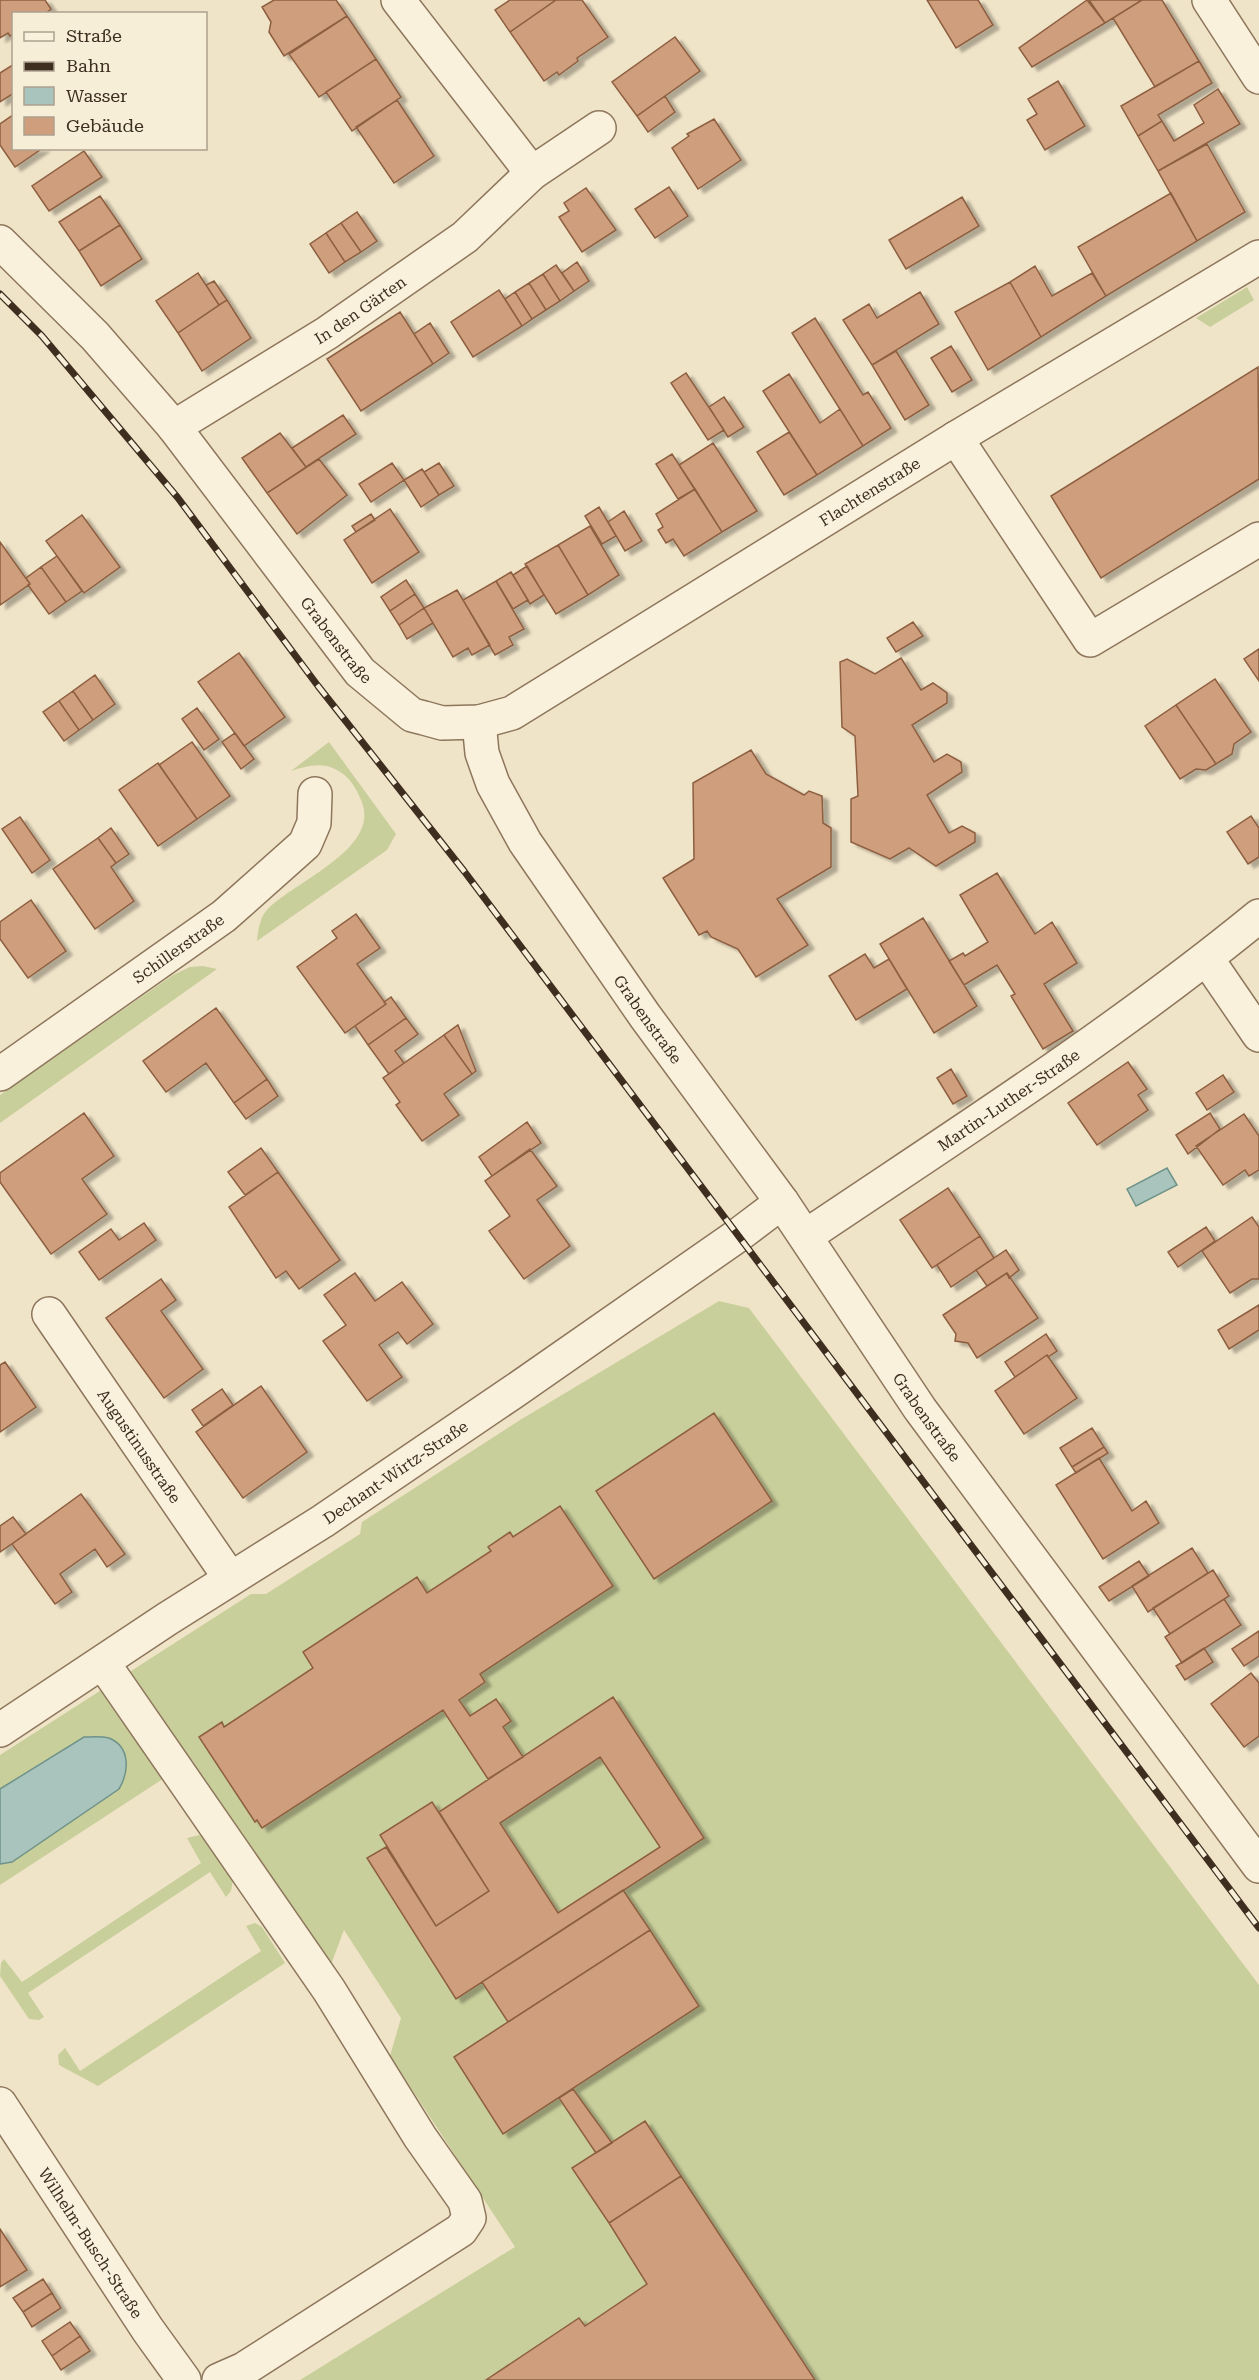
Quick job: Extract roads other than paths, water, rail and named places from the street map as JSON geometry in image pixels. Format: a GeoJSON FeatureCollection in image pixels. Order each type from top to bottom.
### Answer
{"type":"FeatureCollection","features":[{"type":"Feature","properties":{"kind":"street"},"geometry":{"type":"LineString","coordinates":[[398,0],[532,173]]}},
{"type":"Feature","properties":{"kind":"street"},"geometry":{"type":"LineString","coordinates":[[1209,0],[1259,77]]}},
{"type":"Feature","properties":{"kind":"street","name":"In den Gärten"},"geometry":{"type":"LineString","coordinates":[[174,427],[327,333],[465,237],[532,173],[599,128]]}},
{"type":"Feature","properties":{"kind":"street","name":"Grabenstraße"},"geometry":{"type":"LineString","coordinates":[[0,242],[95,336],[174,427],[360,672],[412,715],[442,723],[479,722],[482,753],[493,784],[525,842],[645,1016],[806,1236],[920,1409],[1259,1866]]}},
{"type":"Feature","properties":{"kind":"street","name":"Flachtenstraße"},"geometry":{"type":"LineString","coordinates":[[479,722],[512,713],[956,438],[1259,257]]}},
{"type":"Feature","properties":{"kind":"street"},"geometry":{"type":"LineString","coordinates":[[956,438],[1090,640],[1259,538]]}},
{"type":"Feature","properties":{"kind":"street","name":"Schillerstraße"},"geometry":{"type":"LineString","coordinates":[[0,1074],[215,923],[273,873],[305,844],[314,823],[315,794]]}},
{"type":"Feature","properties":{"kind":"street","name":"Martin-Luther-Straße"},"geometry":{"type":"LineString","coordinates":[[806,1236],[1013,1098],[1207,958],[1259,916]]}},
{"type":"Feature","properties":{"kind":"street"},"geometry":{"type":"LineString","coordinates":[[1207,958],[1259,1035]]}},
{"type":"Feature","properties":{"kind":"street","name":"Dechant-Wirtz-Straße"},"geometry":{"type":"LineString","coordinates":[[0,1730],[230,1578],[323,1521],[494,1405],[737,1236],[782,1202]]}},
{"type":"Feature","properties":{"kind":"street","name":"Augustinusstraße"},"geometry":{"type":"LineString","coordinates":[[49,1314],[230,1578]]}},
{"type":"Feature","properties":{"kind":"street"},"geometry":{"type":"LineString","coordinates":[[103,1663],[329,1990],[420,2138],[465,2201],[469,2218],[462,2230],[244,2369],[219,2380]]}},
{"type":"Feature","properties":{"kind":"street","name":"Wilhelm-Busch-Straße"},"geometry":{"type":"LineString","coordinates":[[0,2104],[141,2320],[184,2380]]}},
{"type":"Feature","properties":{"kind":"water"},"geometry":{"type":"Polygon","coordinates":[[[1167,1168],[1177,1185],[1136,1206],[1127,1189],[1167,1168]]]}},
{"type":"Feature","properties":{"kind":"water"},"geometry":{"type":"Polygon","coordinates":[[[84,1737],[109,1738],[121,1747],[126,1760],[126,1768],[119,1789],[12,1862],[0,1864],[0,1789],[84,1737]]]}},
{"type":"Feature","properties":{"kind":"railway"},"geometry":{"type":"LineString","coordinates":[[0,294],[42,336],[178,498],[318,686],[464,871],[1259,1928]]}}]}
